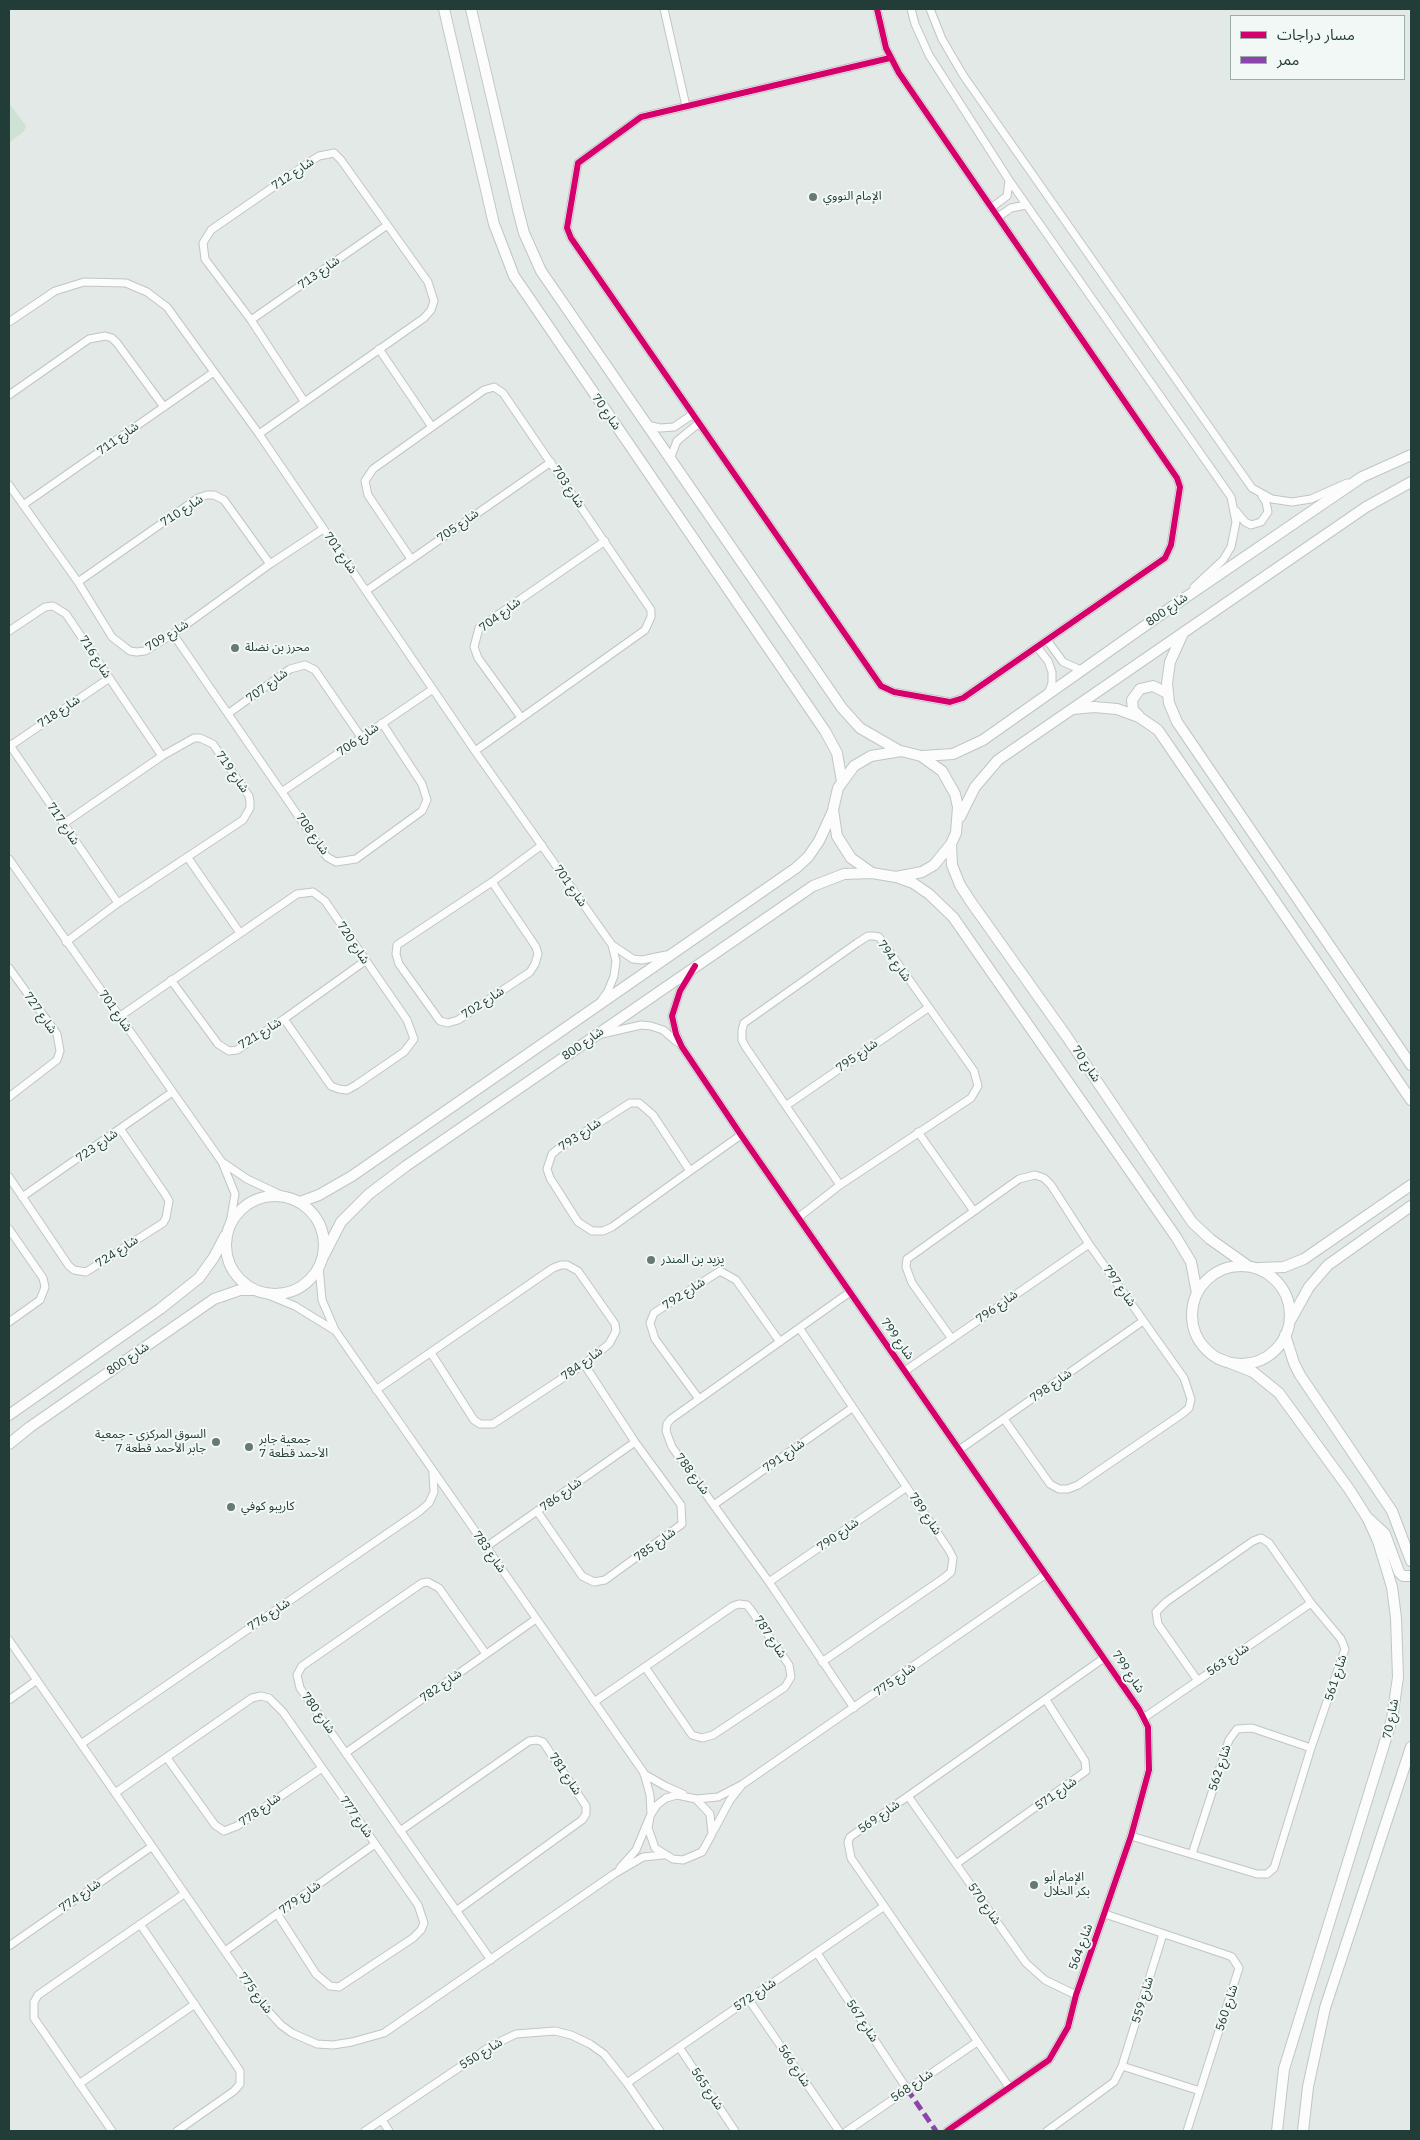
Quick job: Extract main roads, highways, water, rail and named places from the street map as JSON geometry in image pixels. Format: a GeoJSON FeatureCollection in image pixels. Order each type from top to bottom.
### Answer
{"type":"FeatureCollection","features":[{"type":"Feature","properties":{"kind":"main road","name":"شارع 70"},"geometry":{"type":"LineString","coordinates":[[444,9],[494,224],[514,276],[825,730],[837,753],[842,782]]}},
{"type":"Feature","properties":{"kind":"main road"},"geometry":{"type":"LineString","coordinates":[[471,9],[515,200],[532,252],[553,291],[842,708],[860,728],[901,751],[921,756],[942,771],[956,794],[958,820]]}},
{"type":"Feature","properties":{"kind":"main road","name":"شارع 800"},"geometry":{"type":"LineString","coordinates":[[921,756],[936,757],[967,749],[1362,477],[1411,454]]}},
{"type":"Feature","properties":{"kind":"main road"},"geometry":{"type":"LineString","coordinates":[[901,751],[871,756],[854,766],[842,782],[833,810],[837,836],[851,858],[872,872],[896,877],[909,876],[928,868],[943,855],[951,844],[958,820],[975,787],[998,760],[1366,507],[1411,482]]}},
{"type":"Feature","properties":{"kind":"main road"},"geometry":{"type":"LineString","coordinates":[[1183,632],[1170,662],[1167,693],[1172,713],[1182,731],[1411,1065]]}},
{"type":"Feature","properties":{"kind":"main road"},"geometry":{"type":"LineString","coordinates":[[1139,717],[1132,705],[1134,696],[1140,689],[1153,686],[1167,693]]}},
{"type":"Feature","properties":{"kind":"main road"},"geometry":{"type":"LineString","coordinates":[[1070,710],[1109,707],[1139,717],[1158,730],[1411,1100]]}},
{"type":"Feature","properties":{"kind":"main road","name":"شارع 800"},"geometry":{"type":"LineString","coordinates":[[300,1202],[319,1195],[352,1176],[681,950],[796,868],[808,857],[833,810]]}},
{"type":"Feature","properties":{"kind":"main road","name":"شارع 70"},"geometry":{"type":"LineString","coordinates":[[951,844],[952,865],[960,885],[1067,1037],[1192,1222],[1210,1239],[1252,1267]]}},
{"type":"Feature","properties":{"kind":"main road","name":"شارع 800"},"geometry":{"type":"LineString","coordinates":[[321,1262],[341,1222],[368,1194],[414,1160],[695,966],[826,879],[844,874],[872,872]]}},
{"type":"Feature","properties":{"kind":"main road","name":"شارع 70"},"geometry":{"type":"LineString","coordinates":[[896,877],[913,883],[930,894],[941,903],[959,925],[1176,1237],[1191,1262],[1197,1293]]}},
{"type":"Feature","properties":{"kind":"main road"},"geometry":{"type":"LineString","coordinates":[[1252,1267],[1269,1274],[1279,1284],[1286,1296],[1290,1310],[1289,1324],[1286,1335],[1280,1344],[1263,1358],[1242,1364],[1220,1359],[1207,1350],[1197,1336],[1192,1315],[1197,1293],[1212,1275],[1223,1269],[1252,1267],[1284,1267],[1304,1259],[1408,1187],[1411,1178]]}},
{"type":"Feature","properties":{"kind":"main road"},"geometry":{"type":"LineString","coordinates":[[267,1196],[283,1196],[300,1202],[312,1212],[320,1226],[324,1241],[321,1262],[314,1276],[298,1289],[282,1294],[266,1294],[255,1290],[241,1280],[231,1267],[226,1250],[227,1233],[230,1223],[240,1210],[252,1200],[267,1196]]}},
{"type":"Feature","properties":{"kind":"main road"},"geometry":{"type":"LineString","coordinates":[[1289,1324],[1302,1298],[1324,1269],[1411,1206]]}},
{"type":"Feature","properties":{"kind":"main road","name":"شارع 800"},"geometry":{"type":"LineString","coordinates":[[9,1414],[160,1309],[199,1278],[214,1257],[227,1233]]}},
{"type":"Feature","properties":{"kind":"main road","name":"شارع 800"},"geometry":{"type":"LineString","coordinates":[[9,1444],[30,1427],[214,1299],[240,1290],[255,1290]]}},
{"type":"Feature","properties":{"kind":"main road"},"geometry":{"type":"LineString","coordinates":[[1286,1335],[1300,1376],[1392,1511],[1411,1561]]}},
{"type":"Feature","properties":{"kind":"main road","name":"شارع 70"},"geometry":{"type":"LineString","coordinates":[[1220,1359],[1253,1372],[1279,1393],[1325,1455],[1368,1518],[1378,1541],[1392,1588],[1396,1618],[1398,1676],[1392,1720],[1284,2069],[1278,2131]]}},
{"type":"Feature","properties":{"kind":"main road"},"geometry":{"type":"LineString","coordinates":[[1368,1518],[1385,1534],[1399,1572],[1403,1576],[1411,1576]]}},
{"type":"Feature","properties":{"kind":"main road","name":"شارع 70"},"geometry":{"type":"LineString","coordinates":[[1303,2131],[1308,2087],[1325,2008],[1411,1747]]}},
{"type":"Feature","properties":{"kind":"place","name":"الإمام النووي"},"geometry":{"type":"Point","coordinates":[813,197]}},
{"type":"Feature","properties":{"kind":"place","name":"محرز بن نضلة"},"geometry":{"type":"Point","coordinates":[235,648]}},
{"type":"Feature","properties":{"kind":"place","name":"يزيد بن المنذر"},"geometry":{"type":"Point","coordinates":[651,1260]}},
{"type":"Feature","properties":{"kind":"place","name":"السوق المركزي - جمعية جابر الأحمد قطعة 7"},"geometry":{"type":"Point","coordinates":[216,1442]}},
{"type":"Feature","properties":{"kind":"place","name":"جمعية جابر الأحمد قطعة 7"},"geometry":{"type":"Point","coordinates":[249,1447]}},
{"type":"Feature","properties":{"kind":"place","name":"كاريبو كوفي"},"geometry":{"type":"Point","coordinates":[231,1507]}},
{"type":"Feature","properties":{"kind":"place","name":"الإمام أبو بكر الخلال"},"geometry":{"type":"Point","coordinates":[1034,1885]}}]}
